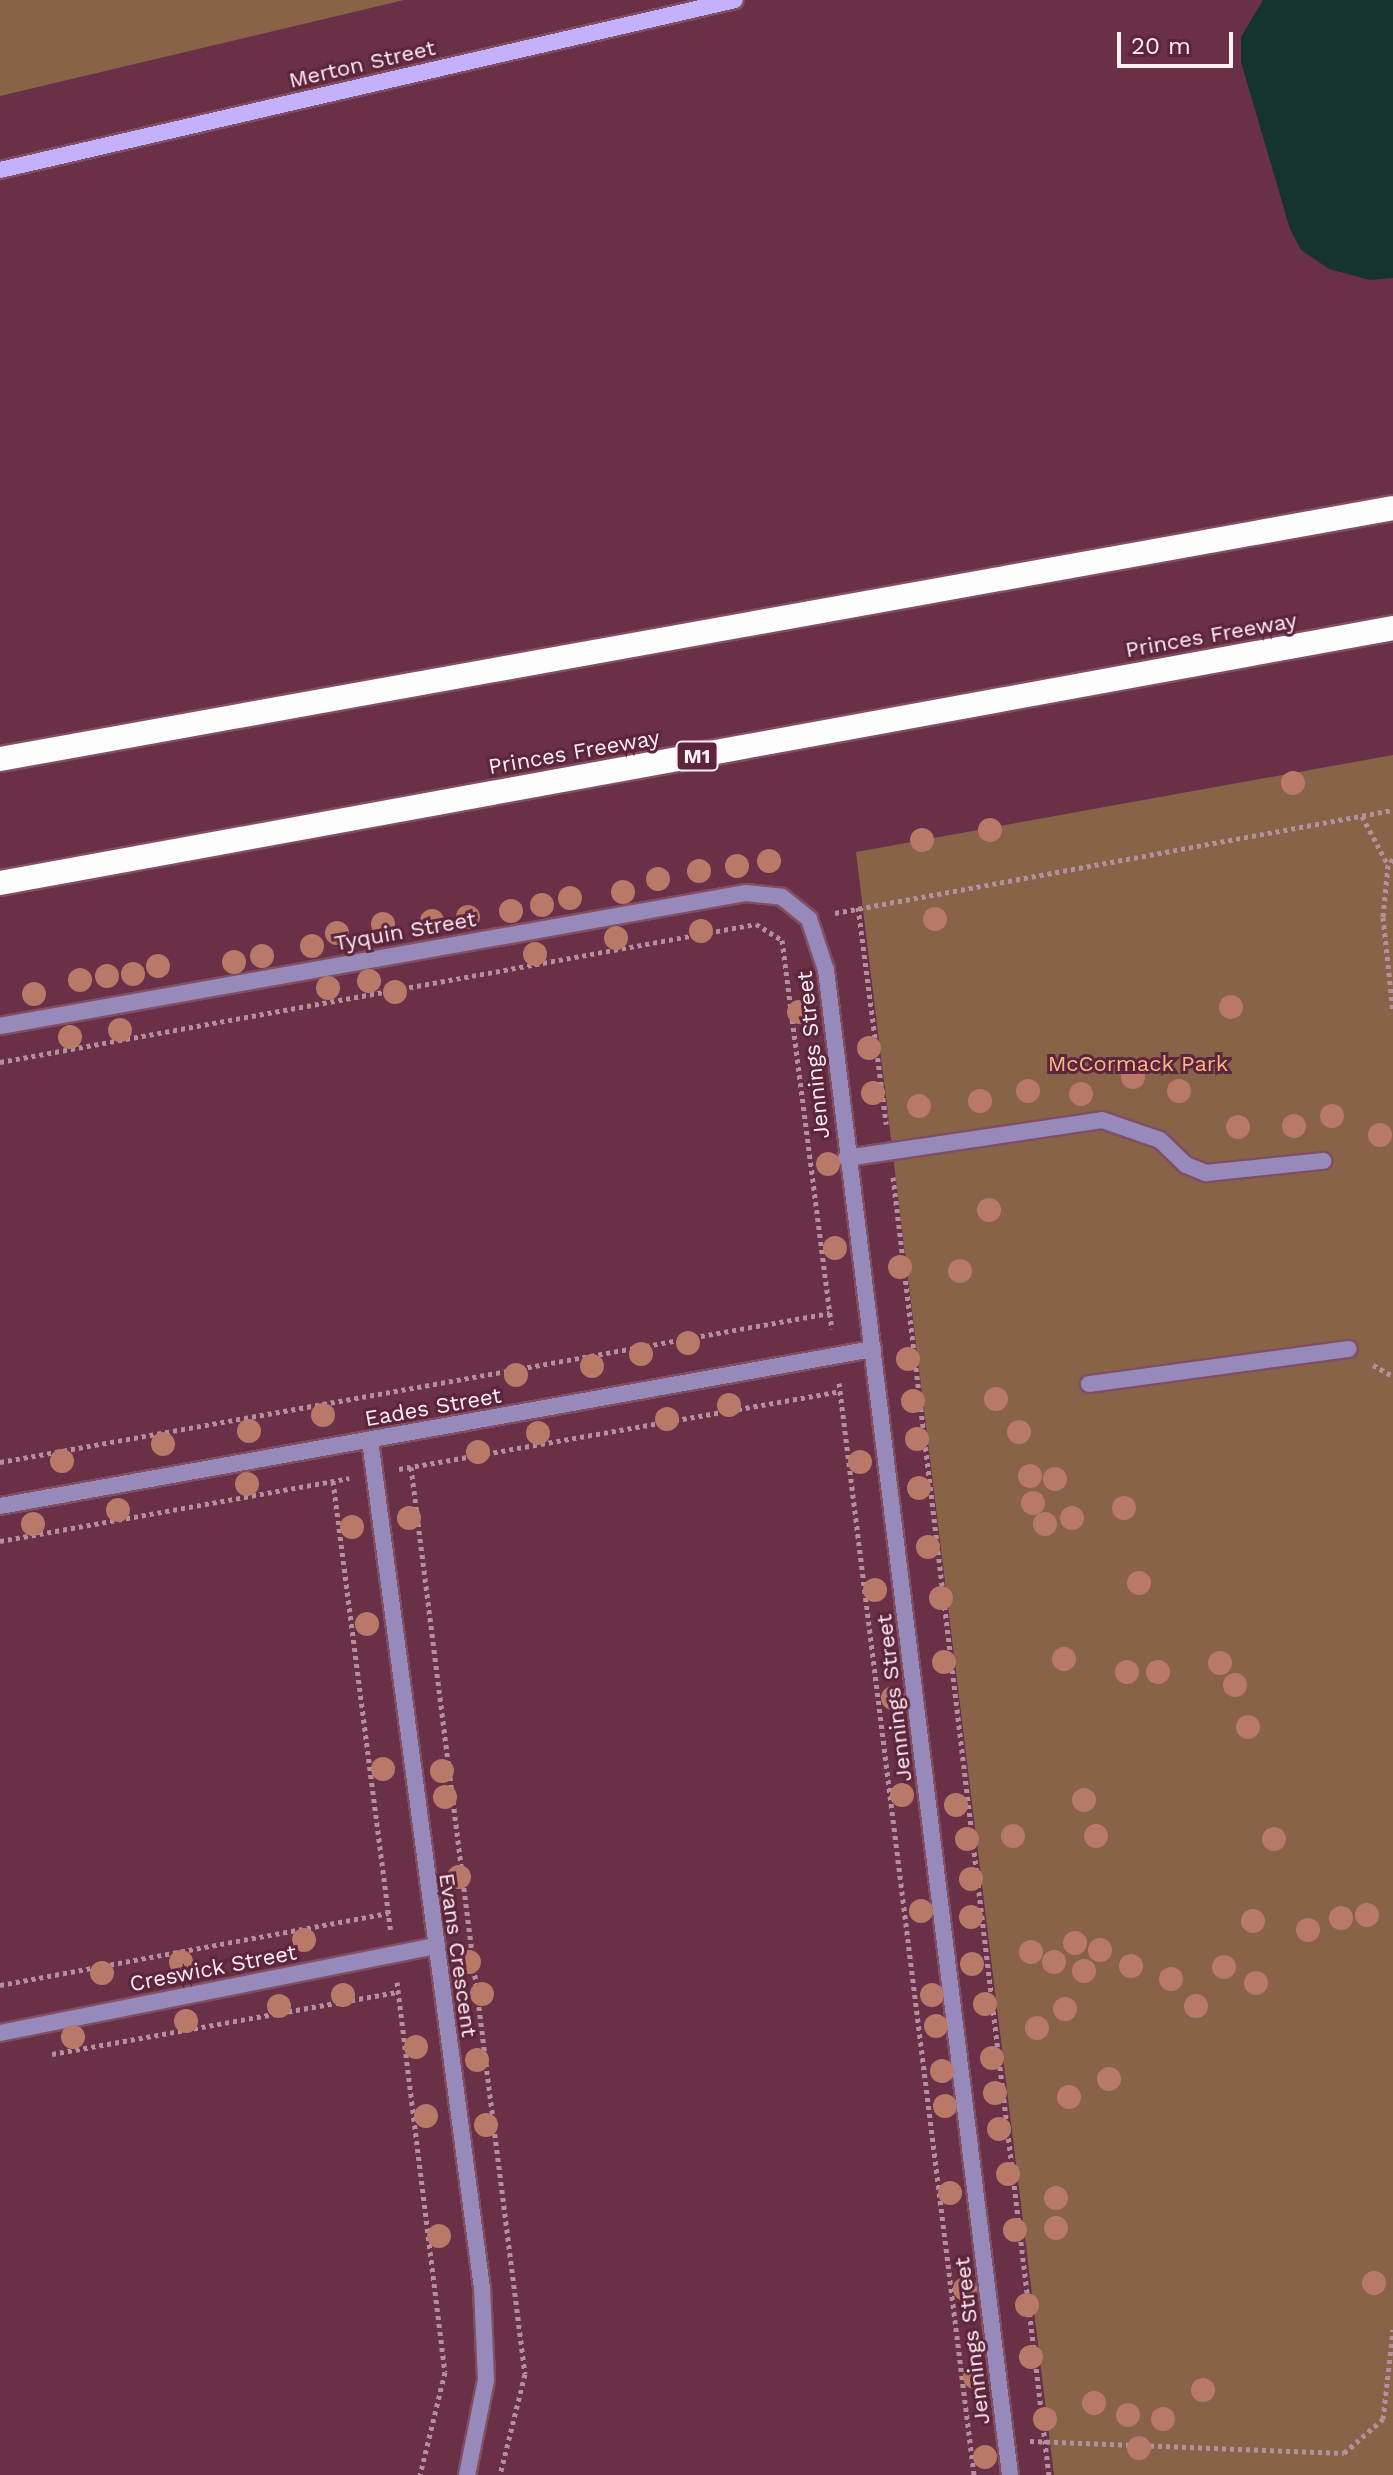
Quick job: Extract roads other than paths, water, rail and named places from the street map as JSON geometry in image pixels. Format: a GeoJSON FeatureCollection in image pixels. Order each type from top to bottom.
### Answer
{"type":"FeatureCollection","features":[{"type":"Feature","properties":{"kind":"highway"},"geometry":{"type":"LineString","coordinates":[[0,759],[1393,508]]}},
{"type":"Feature","properties":{"kind":"highway","name":"Princes Freeway"},"geometry":{"type":"LineString","coordinates":[[0,883],[1393,628]]}},
{"type":"Feature","properties":{"kind":"street","name":"Merton Street"},"geometry":{"type":"LineString","coordinates":[[0,170],[735,0]]}},
{"type":"Feature","properties":{"kind":"street","name":"Tyquin Street"},"geometry":{"type":"LineString","coordinates":[[0,1026],[746,893],[782,897],[809,919]]}},
{"type":"Feature","properties":{"kind":"street","name":"Jennings Street"},"geometry":{"type":"LineString","coordinates":[[809,919],[826,970],[846,1158],[873,1349],[1010,2475]]}},
{"type":"Feature","properties":{"kind":"street"},"geometry":{"type":"LineString","coordinates":[[846,1158],[1102,1120],[1160,1140],[1186,1165],[1206,1173],[1323,1161]]}},
{"type":"Feature","properties":{"kind":"street","name":"Eades Street"},"geometry":{"type":"LineString","coordinates":[[0,1506],[873,1349]]}},
{"type":"Feature","properties":{"kind":"street"},"geometry":{"type":"LineString","coordinates":[[1089,1384],[1349,1349]]}},
{"type":"Feature","properties":{"kind":"street","name":"Evans Crescent"},"geometry":{"type":"LineString","coordinates":[[370,1440],[434,1946],[482,2288],[486,2380],[467,2475]]}},
{"type":"Feature","properties":{"kind":"street","name":"Creswick Street"},"geometry":{"type":"LineString","coordinates":[[0,2033],[434,1946]]}},
{"type":"Feature","properties":{"kind":"park label","name":"McCormack Park"},"geometry":{"type":"Point","coordinates":[1138,1064]}}]}
